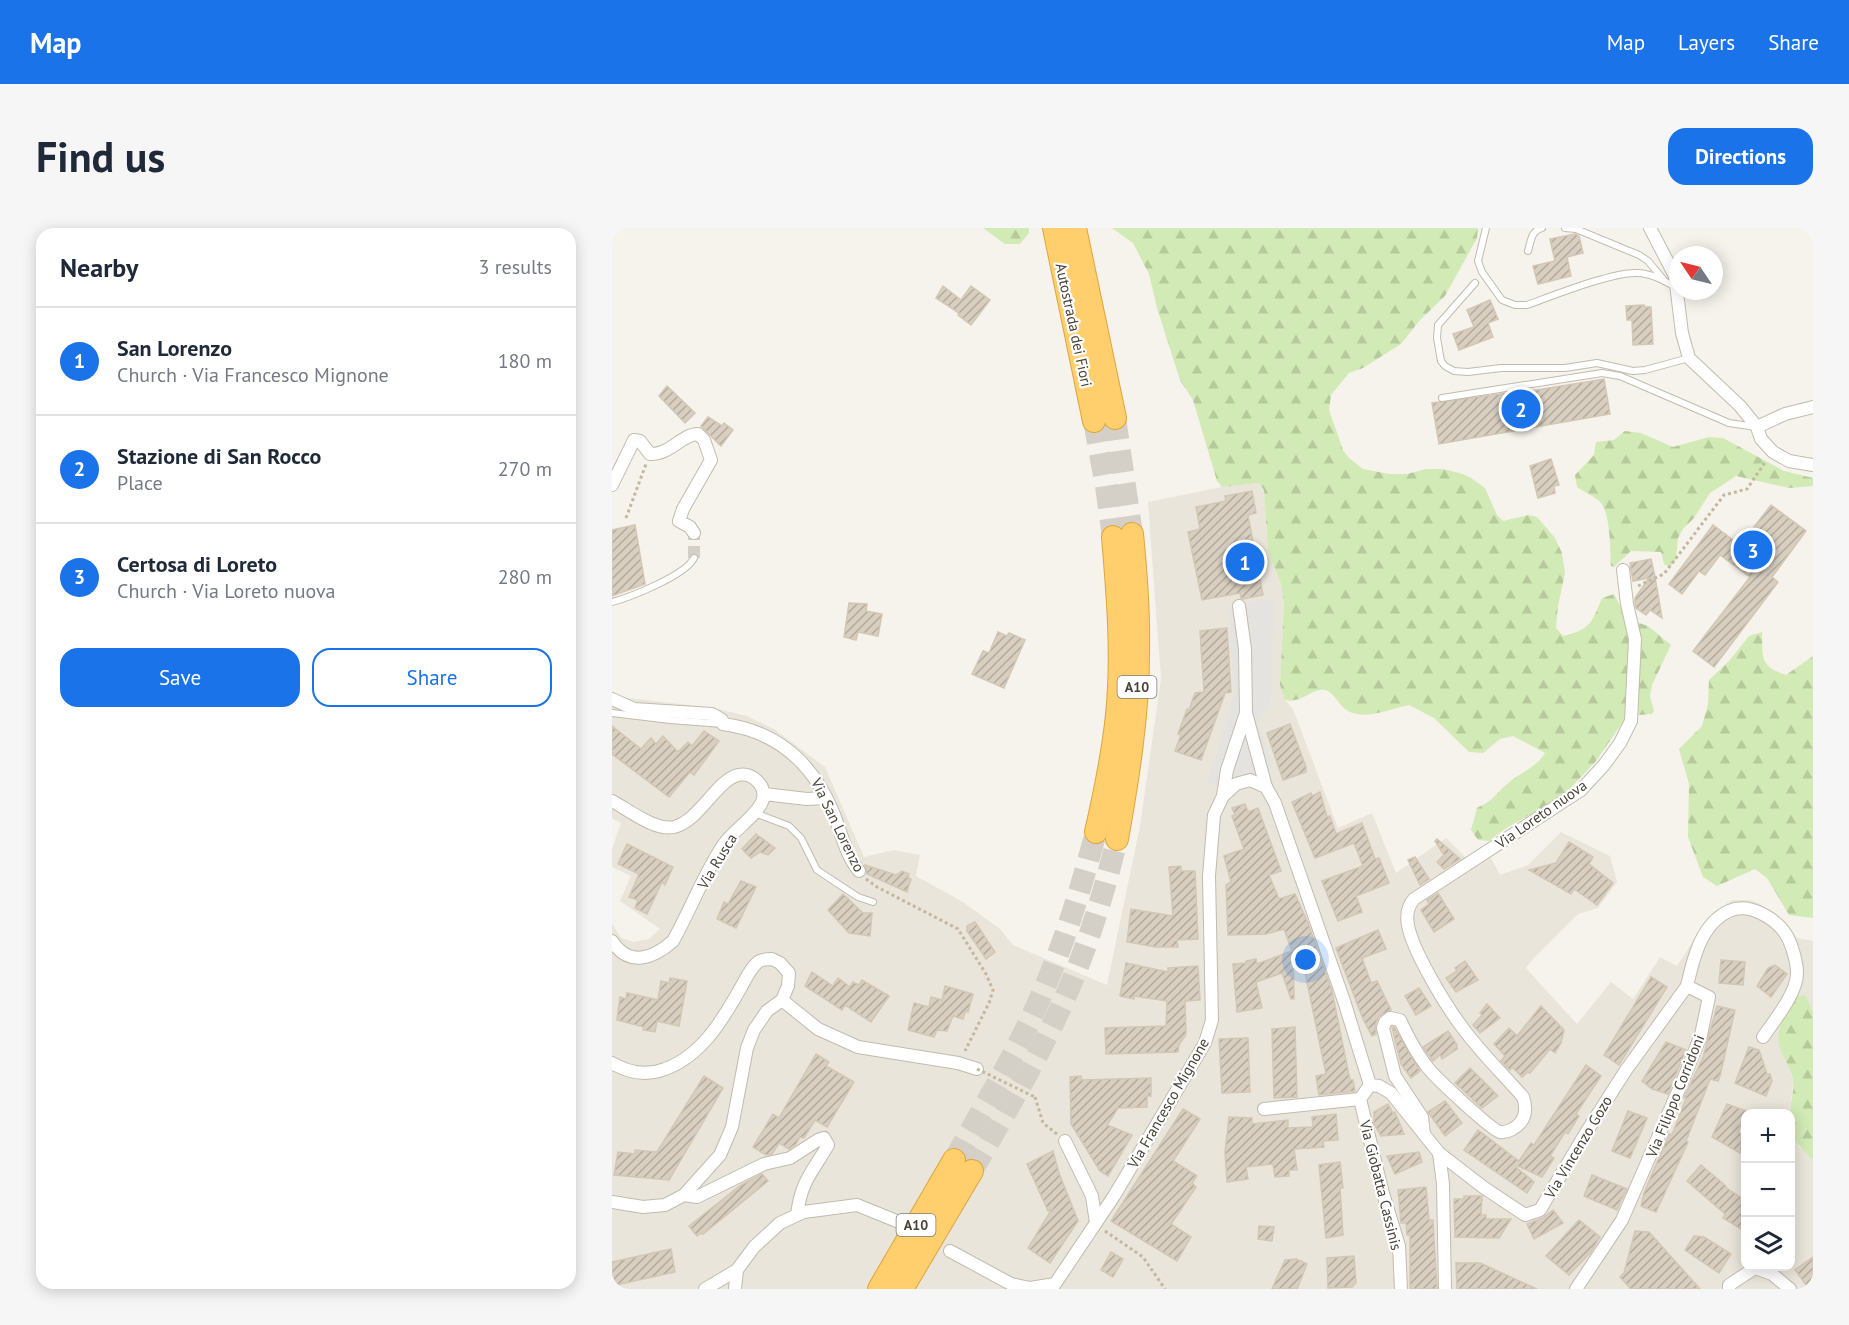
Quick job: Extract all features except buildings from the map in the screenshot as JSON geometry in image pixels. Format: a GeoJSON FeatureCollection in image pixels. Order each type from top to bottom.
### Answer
{"type":"FeatureCollection","features":[{"type":"Feature","properties":{"kind":"highway","name":"Autostrada dei Fiori"},"geometry":{"type":"LineString","coordinates":[[1054,228],[1105,420],[1075,228]]}},
{"type":"Feature","properties":{"kind":"highway","name":"A10"},"geometry":{"type":"LineString","coordinates":[[1107,835],[1128,778],[1135,715],[1138,597],[1123,535]]}},
{"type":"Feature","properties":{"kind":"highway","name":"A10"},"geometry":{"type":"LineString","coordinates":[[879,1289],[963,1165],[902,1289]]}},
{"type":"Feature","properties":{"kind":"street"},"geometry":{"type":"LineString","coordinates":[[1650,228],[1669,264]]}},
{"type":"Feature","properties":{"kind":"street"},"geometry":{"type":"LineString","coordinates":[[1679,300],[1682,333],[1689,358],[1740,406],[1757,427],[1761,439],[1773,452],[1789,460],[1813,465]]}},
{"type":"Feature","properties":{"kind":"street"},"geometry":{"type":"LineString","coordinates":[[1757,427],[1785,414],[1813,407]]}},
{"type":"Feature","properties":{"kind":"street"},"geometry":{"type":"LineString","coordinates":[[612,485],[634,440],[640,441],[650,454],[657,454],[675,446],[692,434],[698,434],[704,440],[711,460],[683,509],[679,521],[690,527],[694,533]]}},
{"type":"Feature","properties":{"kind":"street","name":"Via Loreto nuova"},"geometry":{"type":"LineString","coordinates":[[1425,1136],[1422,1117],[1395,1076],[1383,1028],[1385,1022],[1390,1018],[1400,1020],[1412,1045],[1429,1070],[1498,1132],[1506,1132],[1519,1125],[1526,1111],[1524,1097],[1463,1029],[1448,1007],[1417,948],[1408,926],[1407,912],[1414,899],[1581,790],[1604,765],[1620,742],[1631,721],[1635,639],[1623,570]]}},
{"type":"Feature","properties":{"kind":"street","name":"Via Francesco Mignone"},"geometry":{"type":"LineString","coordinates":[[1239,606],[1245,648],[1246,713],[1266,787],[1275,803],[1319,929],[1370,1085]]}},
{"type":"Feature","properties":{"kind":"street","name":"Via San Lorenzo"},"geometry":{"type":"LineString","coordinates":[[612,699],[634,709],[712,714],[722,720],[723,724],[758,731],[778,743],[815,777],[851,859],[859,871]]}},
{"type":"Feature","properties":{"kind":"street","name":"Via Francesco Mignone"},"geometry":{"type":"LineString","coordinates":[[950,1251],[1011,1284],[1030,1288],[1054,1286],[1101,1227],[1200,1053],[1212,1020],[1209,876],[1214,815],[1223,796],[1227,770],[1246,713]]}},
{"type":"Feature","properties":{"kind":"street"},"geometry":{"type":"LineString","coordinates":[[612,801],[652,824],[663,827],[685,822],[726,782],[738,775],[752,777],[762,787],[764,794],[807,799],[826,798]]}},
{"type":"Feature","properties":{"kind":"street"},"geometry":{"type":"LineString","coordinates":[[1223,796],[1236,784],[1250,780],[1266,787]]}},
{"type":"Feature","properties":{"kind":"street","name":"Via Rusca"},"geometry":{"type":"LineString","coordinates":[[612,941],[628,955],[644,958],[666,947],[688,914],[724,844],[739,826],[760,808],[764,794]]}},
{"type":"Feature","properties":{"kind":"street"},"geometry":{"type":"LineString","coordinates":[[1687,986],[1697,947],[1712,925],[1727,912],[1742,907],[1756,911],[1774,921],[1788,937],[1797,973],[1790,995],[1763,1037]]}},
{"type":"Feature","properties":{"kind":"street"},"geometry":{"type":"LineString","coordinates":[[612,1063],[624,1069],[646,1073],[654,1073],[679,1064],[707,1039],[758,962],[772,959],[780,963],[789,973],[788,986],[782,1000],[767,1011],[754,1030],[747,1048],[732,1127],[720,1155],[684,1195],[665,1204],[643,1207],[612,1203]]}},
{"type":"Feature","properties":{"kind":"street","name":"Via Vincenzo Gozo"},"geometry":{"type":"LineString","coordinates":[[1439,1153],[1483,1187],[1525,1215],[1540,1210],[1626,1070],[1687,986]]}},
{"type":"Feature","properties":{"kind":"street","name":"Via Filippo Corridoni"},"geometry":{"type":"LineString","coordinates":[[1576,1289],[1622,1220],[1701,1035],[1709,997],[1687,986]]}},
{"type":"Feature","properties":{"kind":"street"},"geometry":{"type":"LineString","coordinates":[[782,1000],[818,1029],[858,1047],[977,1068]]}},
{"type":"Feature","properties":{"kind":"street"},"geometry":{"type":"LineString","coordinates":[[1370,1085],[1379,1086],[1391,1093],[1439,1153],[1443,1184],[1445,1289]]}},
{"type":"Feature","properties":{"kind":"street","name":"Via Giobatta Cassinis"},"geometry":{"type":"LineString","coordinates":[[1370,1085],[1360,1099],[1382,1190],[1399,1246],[1401,1289]]}},
{"type":"Feature","properties":{"kind":"street"},"geometry":{"type":"LineString","coordinates":[[1264,1109],[1360,1099]]}},
{"type":"Feature","properties":{"kind":"street"},"geometry":{"type":"LineString","coordinates":[[684,1195],[698,1197],[764,1164],[790,1158],[824,1138],[828,1145],[808,1176],[800,1195],[797,1215]]}},
{"type":"Feature","properties":{"kind":"street"},"geometry":{"type":"LineString","coordinates":[[1065,1141],[1092,1196],[1101,1227]]}},
{"type":"Feature","properties":{"kind":"street"},"geometry":{"type":"LineString","coordinates":[[705,1289],[737,1270],[754,1247],[780,1223],[804,1212],[857,1205],[899,1222]]}},
{"type":"Feature","properties":{"kind":"street"},"geometry":{"type":"LineString","coordinates":[[1729,1289],[1733,1281],[1755,1268],[1772,1274],[1790,1289]]}},
{"type":"Feature","properties":{"kind":"street"},"geometry":{"type":"LineString","coordinates":[[735,1289],[737,1270]]}},
{"type":"Feature","properties":{"kind":"lane"},"geometry":{"type":"LineString","coordinates":[[1486,228],[1478,261],[1482,272],[1502,300],[1515,305],[1527,305],[1614,276],[1636,272],[1669,283]]}},
{"type":"Feature","properties":{"kind":"lane"},"geometry":{"type":"LineString","coordinates":[[1528,251],[1533,234],[1542,228]]}},
{"type":"Feature","properties":{"kind":"lane"},"geometry":{"type":"LineString","coordinates":[[1565,228],[1576,229],[1639,255],[1648,261],[1664,280]]}},
{"type":"Feature","properties":{"kind":"lane"},"geometry":{"type":"LineString","coordinates":[[1475,283],[1438,325],[1437,338],[1442,361],[1445,366],[1454,371],[1565,368],[1597,363],[1633,371],[1689,358]]}},
{"type":"Feature","properties":{"kind":"lane"},"geometry":{"type":"LineString","coordinates":[[1442,398],[1602,373],[1620,376],[1729,423],[1757,427]]}},
{"type":"Feature","properties":{"kind":"lane"},"geometry":{"type":"LineString","coordinates":[[612,602],[646,590],[684,569],[694,558]]}},
{"type":"Feature","properties":{"kind":"lane"},"geometry":{"type":"LineString","coordinates":[[612,712],[723,724]]}},
{"type":"Feature","properties":{"kind":"lane"},"geometry":{"type":"LineString","coordinates":[[755,813],[789,826],[801,838],[817,870],[858,897],[873,902]]}},
{"type":"Feature","properties":{"kind":"path"},"geometry":{"type":"LineString","coordinates":[[1625,590],[1664,574],[1724,495],[1747,489],[1773,452]]}},
{"type":"Feature","properties":{"kind":"path"},"geometry":{"type":"LineString","coordinates":[[626,518],[650,454]]}},
{"type":"Feature","properties":{"kind":"path","name":"Via San Lorenzo"},"geometry":{"type":"LineString","coordinates":[[859,871],[863,877],[877,887],[958,929],[986,974],[993,990],[989,1003],[958,1063]]}},
{"type":"Feature","properties":{"kind":"path"},"geometry":{"type":"LineString","coordinates":[[977,1068],[1035,1097],[1043,1123],[1065,1141]]}},
{"type":"Feature","properties":{"kind":"path"},"geometry":{"type":"LineString","coordinates":[[1101,1227],[1143,1257],[1165,1289]]}},
{"type":"Feature","properties":{"kind":"shaded area"},"geometry":{"type":"Polygon","coordinates":[[[1259,483],[1264,490],[1268,551],[1281,584],[1284,602],[1280,685],[1285,700],[1293,709],[1338,828],[1372,813],[1396,873],[1446,838],[1466,858],[1490,856],[1500,875],[1528,865],[1561,832],[1610,856],[1617,882],[1598,908],[1578,914],[1526,968],[1577,1024],[1611,982],[1633,999],[1660,957],[1677,966],[1711,914],[1732,900],[1751,900],[1760,904],[1775,915],[1796,938],[1813,941],[1813,1011],[1812,1007],[1780,1049],[1790,1069],[1793,1082],[1790,1109],[1741,1109],[1741,1271],[1795,1271],[1795,1138],[1799,1147],[1813,1160],[1813,1289],[612,1289],[612,923],[621,938],[634,942],[649,939],[660,929],[620,901],[631,876],[612,867],[612,849],[621,823],[612,818],[612,696],[714,708],[747,716],[774,729],[825,767],[864,857],[894,850],[920,855],[916,876],[963,902],[1000,929],[1013,945],[1107,985],[1140,826],[1161,679],[1148,502],[1222,487],[1259,483]]]}},
{"type":"Feature","properties":{"kind":"shaded area"},"geometry":{"type":"Polygon","coordinates":[[[1274,598],[1271,699],[1258,725],[1273,766],[1206,787],[1234,693],[1228,607],[1274,598]]]}},
{"type":"Feature","properties":{"kind":"green space"},"geometry":{"type":"Polygon","coordinates":[[[983,228],[1029,228],[1029,233],[1020,244],[1005,244],[983,228]]]}},
{"type":"Feature","properties":{"kind":"green space"},"geometry":{"type":"Polygon","coordinates":[[[1112,228],[1478,228],[1477,238],[1445,296],[1420,320],[1401,344],[1363,368],[1349,373],[1331,395],[1329,410],[1343,450],[1363,469],[1389,474],[1407,474],[1426,469],[1443,469],[1463,474],[1485,488],[1497,515],[1503,521],[1528,515],[1537,517],[1555,538],[1562,553],[1565,573],[1556,628],[1563,636],[1584,628],[1592,620],[1602,598],[1614,594],[1627,619],[1648,626],[1671,645],[1652,685],[1650,696],[1654,711],[1652,714],[1627,716],[1596,761],[1565,794],[1489,841],[1478,840],[1471,830],[1477,808],[1533,766],[1545,753],[1513,736],[1500,739],[1483,753],[1469,752],[1434,718],[1409,705],[1365,715],[1349,711],[1325,690],[1315,691],[1296,700],[1285,700],[1280,685],[1284,602],[1281,584],[1268,551],[1264,490],[1259,483],[1222,487],[1217,481],[1193,400],[1180,380],[1157,308],[1149,274],[1133,243],[1112,228]]]}},
{"type":"Feature","properties":{"kind":"green space"},"geometry":{"type":"Polygon","coordinates":[[[1625,431],[1641,433],[1673,447],[1709,437],[1723,438],[1784,471],[1813,478],[1813,486],[1789,488],[1736,476],[1710,493],[1694,518],[1683,529],[1678,538],[1676,559],[1670,567],[1664,564],[1661,552],[1631,551],[1614,567],[1611,566],[1607,516],[1599,501],[1577,487],[1575,475],[1594,455],[1596,442],[1614,440],[1625,431]]]}},
{"type":"Feature","properties":{"kind":"green space"},"geometry":{"type":"Polygon","coordinates":[[[1762,632],[1764,660],[1777,672],[1786,675],[1813,656],[1813,918],[1789,915],[1767,878],[1755,869],[1717,886],[1703,877],[1688,837],[1689,784],[1679,749],[1702,726],[1708,704],[1709,680],[1729,661],[1749,636],[1762,632]]]}},
{"type":"Feature","properties":{"kind":"green space"},"geometry":{"type":"Polygon","coordinates":[[[1805,995],[1813,1011],[1813,1160],[1795,1139],[1795,1109],[1791,1109],[1793,1081],[1781,1051],[1778,1036],[1789,1008],[1798,996],[1805,995]]]}},
{"type":"Feature","properties":{"kind":"tunnel"},"geometry":{"type":"LineString","coordinates":[[1115,418],[1132,534]]}},
{"type":"Feature","properties":{"kind":"tunnel"},"geometry":{"type":"LineString","coordinates":[[1094,421],[1113,537]]}},
{"type":"Feature","properties":{"kind":"tunnel"},"geometry":{"type":"LineString","coordinates":[[694,533],[694,558]]}},
{"type":"Feature","properties":{"kind":"tunnel"},"geometry":{"type":"LineString","coordinates":[[954,1160],[1013,1055],[1044,989],[1073,911],[1096,832]]}},
{"type":"Feature","properties":{"kind":"tunnel"},"geometry":{"type":"LineString","coordinates":[[972,1171],[1032,1065],[1064,1000],[1094,921],[1117,839]]}},
{"type":"Feature","properties":{"kind":"place","name":"Stazione di San Rocco"},"geometry":{"type":"Point","coordinates":[1521,409]}},
{"type":"Feature","properties":{"kind":"place","name":"Certosa di Loreto"},"geometry":{"type":"Point","coordinates":[1753,550]}},
{"type":"Feature","properties":{"kind":"place","name":"San Lorenzo"},"geometry":{"type":"Point","coordinates":[1245,562]}}]}
